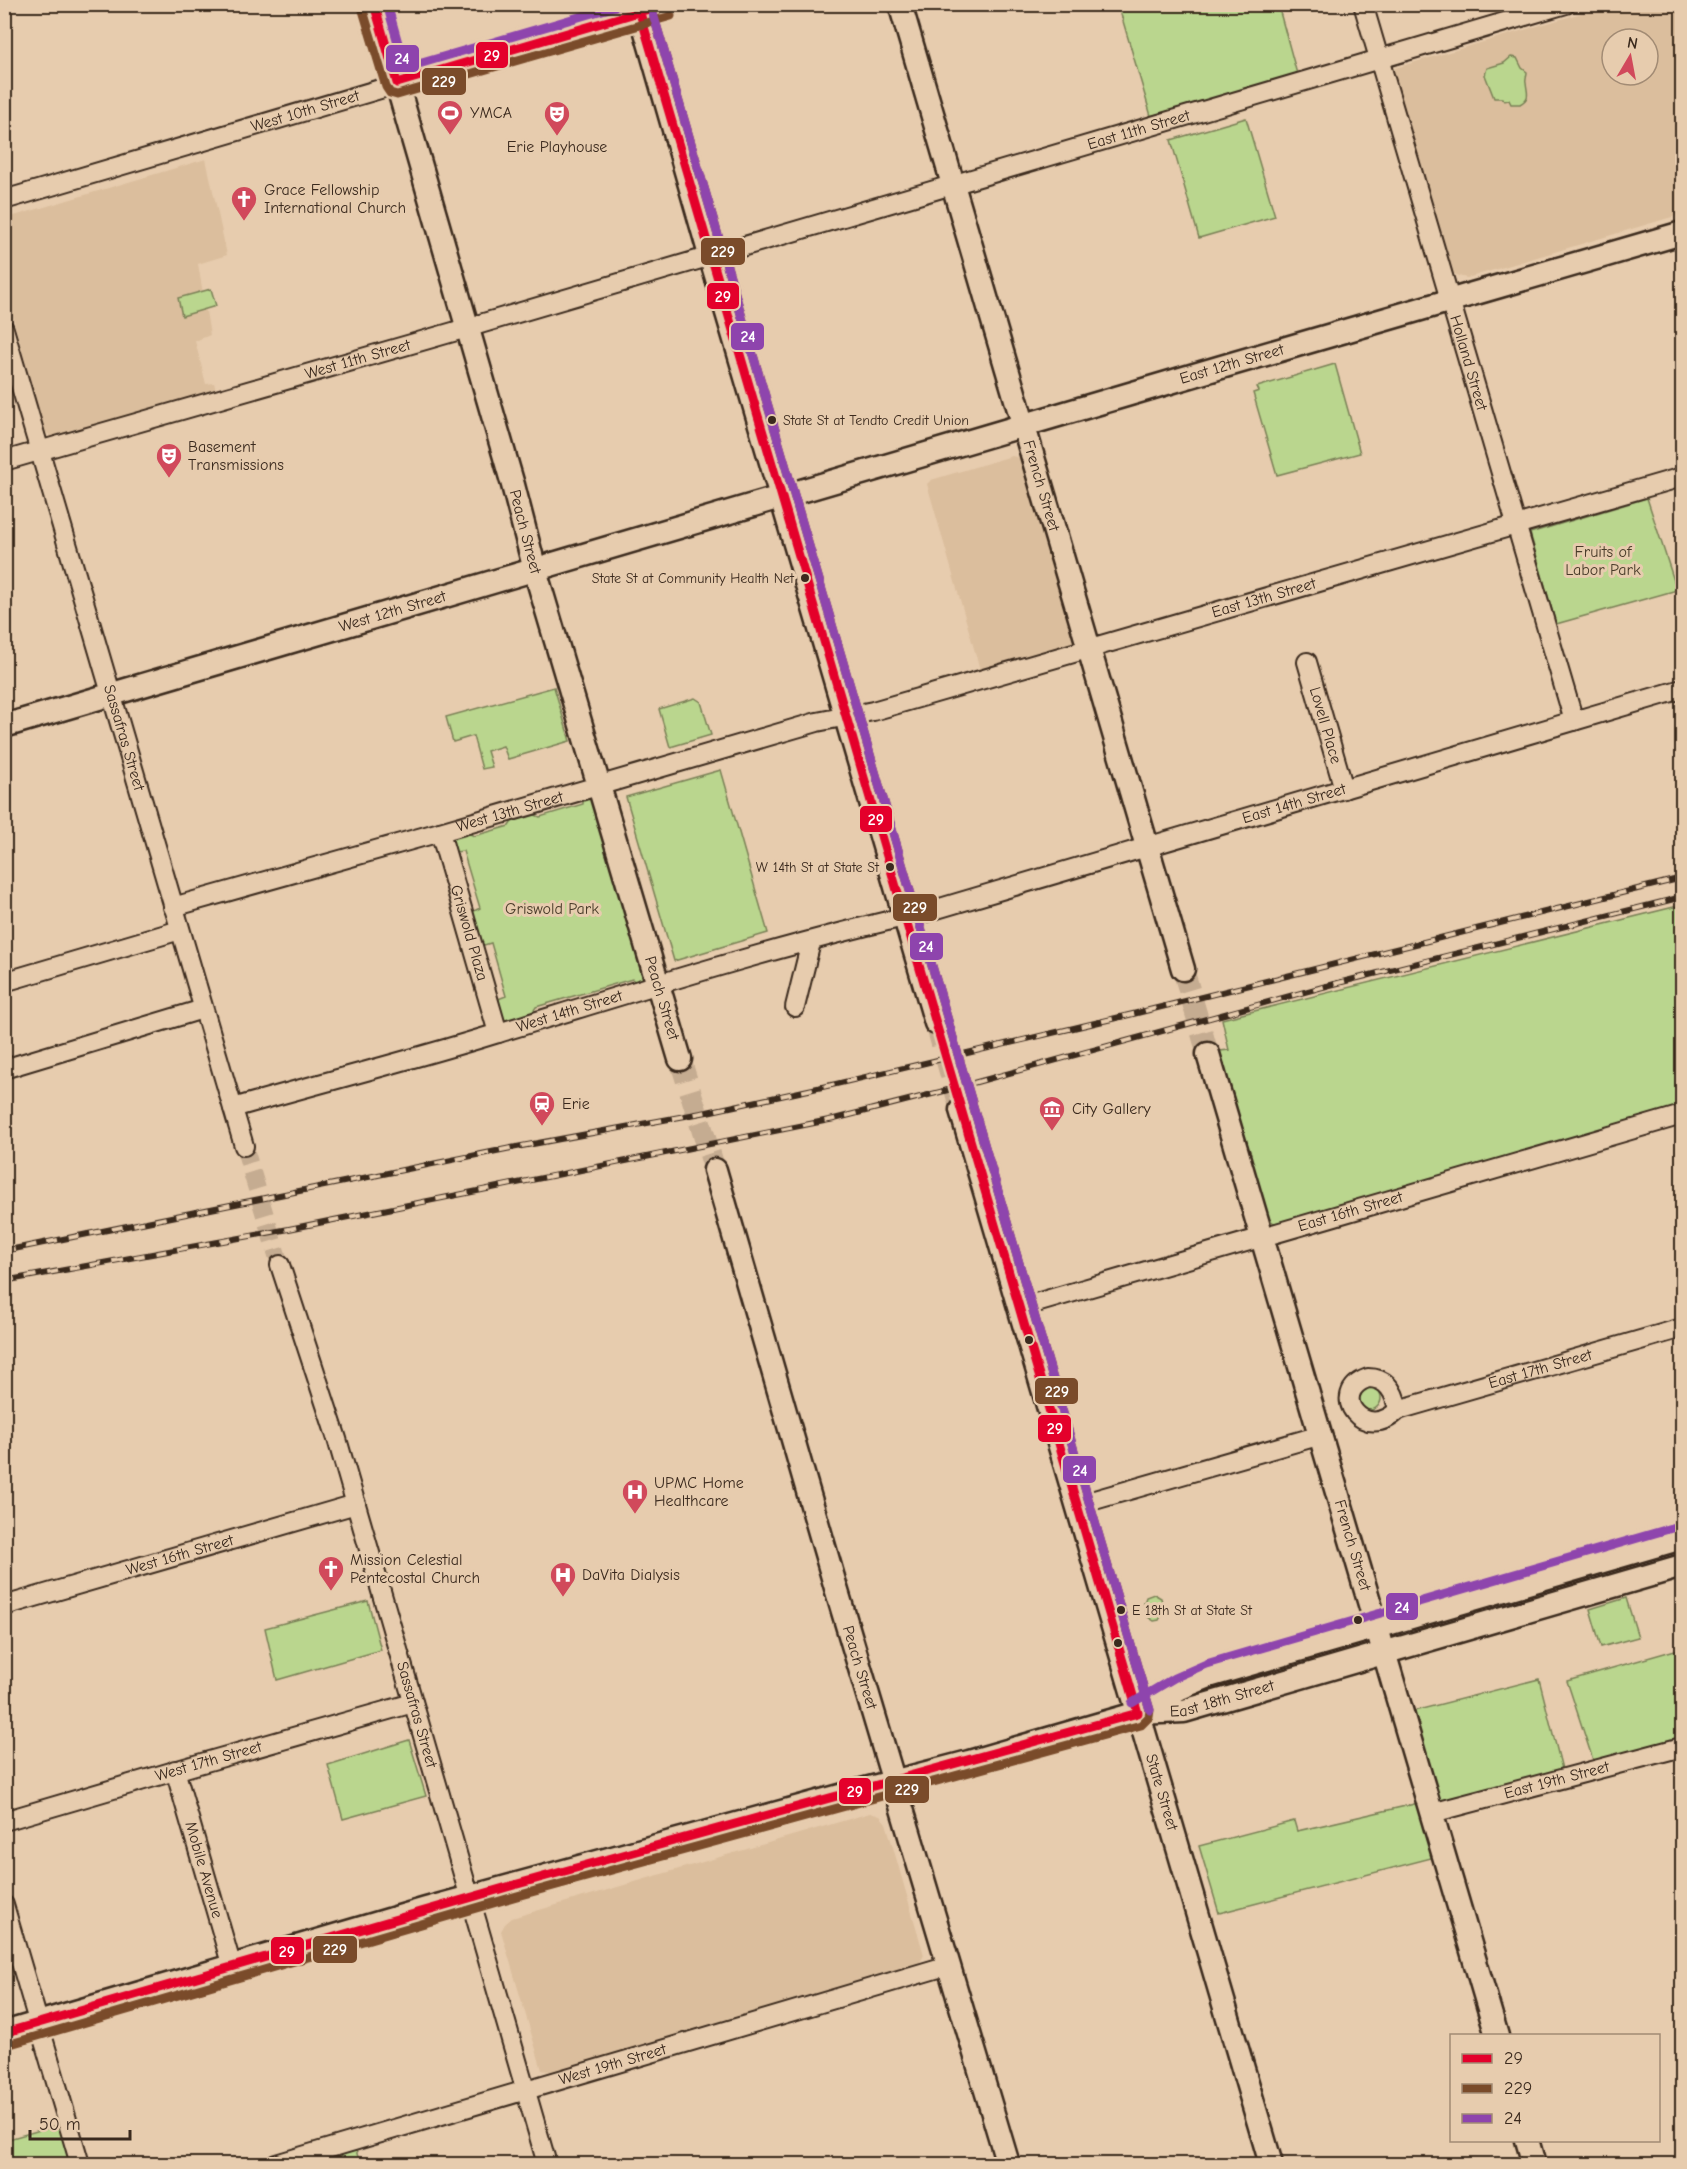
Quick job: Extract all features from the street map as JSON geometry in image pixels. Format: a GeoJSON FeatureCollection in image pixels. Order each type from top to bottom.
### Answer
{"type":"FeatureCollection","features":[{"type":"Feature","properties":{"kind":"main road","name":"Peach Street"},"geometry":{"type":"LineString","coordinates":[[374,4],[513,485],[535,570],[680,1059]]}},
{"type":"Feature","properties":{"kind":"main road","name":"French Street"},"geometry":{"type":"LineString","coordinates":[[900,4],[1183,969]]}},
{"type":"Feature","properties":{"kind":"main road"},"geometry":{"type":"LineString","coordinates":[[639,9],[780,497],[936,1023]]}},
{"type":"Feature","properties":{"kind":"main road","name":"East 12th Street"},"geometry":{"type":"LineString","coordinates":[[780,497],[1683,233]]}},
{"type":"Feature","properties":{"kind":"main road","name":"West 12th Street"},"geometry":{"type":"LineString","coordinates":[[4,726],[780,497]]}},
{"type":"Feature","properties":{"kind":"main road","name":"French Street"},"geometry":{"type":"LineString","coordinates":[[1208,1054],[1496,2034]]}},
{"type":"Feature","properties":{"kind":"main road","name":"State Street"},"geometry":{"type":"LineString","coordinates":[[961,1110],[1271,2164]]}},
{"type":"Feature","properties":{"kind":"main road","name":"Peach Street"},"geometry":{"type":"LineString","coordinates":[[715,1170],[949,1965],[1004,2164]]}},
{"type":"Feature","properties":{"kind":"main road","name":"East 18th Street"},"geometry":{"type":"LineString","coordinates":[[1138,1713],[1180,1688],[1209,1676],[1683,1538]]}},
{"type":"Feature","properties":{"kind":"main road","name":"East 18th Street"},"geometry":{"type":"LineString","coordinates":[[1138,1713],[1184,1711],[1683,1566]]}},
{"type":"Feature","properties":{"kind":"main road"},"geometry":{"type":"LineString","coordinates":[[4,2034],[471,1897],[969,1762],[1138,1713]]}},
{"type":"Feature","properties":{"kind":"main road"},"geometry":{"type":"LineString","coordinates":[[1528,2142],[1534,2164]]}},
{"type":"Feature","properties":{"kind":"street","name":"West 10th Street"},"geometry":{"type":"LineString","coordinates":[[4,200],[639,9],[668,4]]}},
{"type":"Feature","properties":{"kind":"street","name":"Holland Street"},"geometry":{"type":"LineString","coordinates":[[1363,4],[1574,721]]}},
{"type":"Feature","properties":{"kind":"street","name":"East 11th Street"},"geometry":{"type":"LineString","coordinates":[[710,255],[1566,4]]}},
{"type":"Feature","properties":{"kind":"street","name":"West 11th Street"},"geometry":{"type":"LineString","coordinates":[[4,461],[468,328],[710,255]]}},
{"type":"Feature","properties":{"kind":"street","name":"Sassafras Street"},"geometry":{"type":"LineString","coordinates":[[4,329],[244,1146]]}},
{"type":"Feature","properties":{"kind":"street","name":"East 13th Street"},"geometry":{"type":"LineString","coordinates":[[845,717],[870,712],[1683,477]]}},
{"type":"Feature","properties":{"kind":"street","name":"Lovell Place"},"geometry":{"type":"LineString","coordinates":[[1307,662],[1344,789]]}},
{"type":"Feature","properties":{"kind":"street","name":"East 14th Street"},"geometry":{"type":"LineString","coordinates":[[904,917],[1683,689]]}},
{"type":"Feature","properties":{"kind":"street","name":"West 13th Street"},"geometry":{"type":"LineString","coordinates":[[173,907],[818,722],[845,717]]}},
{"type":"Feature","properties":{"kind":"street","name":"Griswold Plaza"},"geometry":{"type":"LineString","coordinates":[[440,832],[498,1033]]}},
{"type":"Feature","properties":{"kind":"street","name":"West 14th Street"},"geometry":{"type":"LineString","coordinates":[[233,1108],[658,985],[904,917]]}},
{"type":"Feature","properties":{"kind":"street"},"geometry":{"type":"LineString","coordinates":[[4,982],[180,930]]}},
{"type":"Feature","properties":{"kind":"street"},"geometry":{"type":"LineString","coordinates":[[795,1007],[811,942]]}},
{"type":"Feature","properties":{"kind":"street"},"geometry":{"type":"LineString","coordinates":[[4,1069],[203,1009]]}},
{"type":"Feature","properties":{"kind":"street","name":"East 16th Street"},"geometry":{"type":"LineString","coordinates":[[1019,1308],[1683,1115]]}},
{"type":"Feature","properties":{"kind":"street","name":"Sassafras Street"},"geometry":{"type":"LineString","coordinates":[[280,1265],[331,1419],[471,1897],[546,2164]]}},
{"type":"Feature","properties":{"kind":"street","name":"East 17th Street"},"geometry":{"type":"LineString","coordinates":[[1398,1410],[1683,1328]]}},
{"type":"Feature","properties":{"kind":"street"},"geometry":{"type":"LineString","coordinates":[[1077,1505],[1321,1435]]}},
{"type":"Feature","properties":{"kind":"street","name":"West 16th Street"},"geometry":{"type":"LineString","coordinates":[[4,1606],[356,1504]]}},
{"type":"Feature","properties":{"kind":"street","name":"West 17th Street"},"geometry":{"type":"LineString","coordinates":[[4,1821],[413,1703]]}},
{"type":"Feature","properties":{"kind":"street","name":"East 19th Street"},"geometry":{"type":"LineString","coordinates":[[1432,1813],[1683,1747]]}},
{"type":"Feature","properties":{"kind":"street","name":"Mobile Avenue"},"geometry":{"type":"LineString","coordinates":[[175,1770],[232,1967]]}},
{"type":"Feature","properties":{"kind":"street"},"geometry":{"type":"LineString","coordinates":[[4,1905],[80,2164]]}},
{"type":"Feature","properties":{"kind":"street","name":"West 19th Street"},"geometry":{"type":"LineString","coordinates":[[276,2164],[949,1965]]}},
{"type":"Feature","properties":{"kind":"shaded area"},"geometry":{"type":"Polygon","coordinates":[[[1609,5],[1682,5],[1682,214],[1467,278],[1458,276],[1453,273],[1394,73],[1395,68],[1609,5]]]}},
{"type":"Feature","properties":{"kind":"shaded area"},"geometry":{"type":"Polygon","coordinates":[[[206,159],[227,255],[198,264],[210,335],[195,341],[206,384],[214,383],[216,391],[52,438],[44,430],[5,289],[4,219],[206,159]]]}},
{"type":"Feature","properties":{"kind":"shaded area"},"geometry":{"type":"Polygon","coordinates":[[[1012,456],[1024,462],[1075,643],[981,673],[927,484],[931,480],[1012,456]]]}},
{"type":"Feature","properties":{"kind":"shaded area"},"geometry":{"type":"Polygon","coordinates":[[[870,1813],[880,1816],[886,1823],[924,1955],[919,1964],[552,2072],[542,2070],[501,1931],[512,1918],[870,1813]]]}},
{"type":"Feature","properties":{"kind":"green space"},"geometry":{"type":"Polygon","coordinates":[[[1143,4],[1278,5],[1297,74],[1151,116],[1120,11],[1143,4]]]}},
{"type":"Feature","properties":{"kind":"green space"},"geometry":{"type":"Polygon","coordinates":[[[1511,57],[1517,58],[1527,72],[1528,95],[1520,104],[1511,104],[1509,100],[1494,98],[1485,75],[1487,68],[1504,63],[1511,57]]]}},
{"type":"Feature","properties":{"kind":"green space"},"geometry":{"type":"Polygon","coordinates":[[[1246,118],[1275,216],[1199,238],[1171,140],[1246,118]]]}},
{"type":"Feature","properties":{"kind":"green space"},"geometry":{"type":"Polygon","coordinates":[[[211,289],[216,306],[182,316],[178,298],[211,289]]]}},
{"type":"Feature","properties":{"kind":"green space"},"geometry":{"type":"Polygon","coordinates":[[[1335,364],[1360,453],[1277,475],[1253,393],[1259,391],[1257,387],[1335,364]]]}},
{"type":"Feature","properties":{"kind":"green space","name":"Fruits of Labor Park"},"geometry":{"type":"Polygon","coordinates":[[[1647,498],[1677,590],[1556,624],[1530,533],[1647,498]]]}},
{"type":"Feature","properties":{"kind":"green space"},"geometry":{"type":"Polygon","coordinates":[[[554,687],[570,741],[508,759],[503,746],[487,751],[492,767],[482,769],[473,736],[453,742],[446,717],[554,687]]]}},
{"type":"Feature","properties":{"kind":"green space"},"geometry":{"type":"Polygon","coordinates":[[[695,698],[701,702],[711,735],[670,747],[659,709],[695,698]]]}},
{"type":"Feature","properties":{"kind":"green space"},"geometry":{"type":"Polygon","coordinates":[[[721,770],[768,933],[674,961],[626,797],[721,770]]]}},
{"type":"Feature","properties":{"kind":"green space","name":"Griswold Park"},"geometry":{"type":"Polygon","coordinates":[[[591,796],[644,979],[636,982],[632,979],[536,1007],[534,1011],[522,1018],[504,1020],[497,1002],[498,999],[506,996],[491,943],[484,945],[480,943],[472,912],[480,908],[463,851],[455,852],[451,838],[466,832],[474,836],[509,826],[513,820],[530,813],[540,817],[583,804],[583,797],[591,796]]]}},
{"type":"Feature","properties":{"kind":"green space"},"geometry":{"type":"Polygon","coordinates":[[[1682,905],[1682,1105],[1282,1222],[1274,1223],[1269,1219],[1220,1051],[1229,1050],[1222,1019],[1682,905]]]}},
{"type":"Feature","properties":{"kind":"green space"},"geometry":{"type":"Polygon","coordinates":[[[1369,1386],[1374,1387],[1380,1393],[1380,1403],[1374,1409],[1369,1410],[1364,1409],[1358,1403],[1357,1398],[1358,1393],[1364,1387],[1369,1386]]]}},
{"type":"Feature","properties":{"kind":"green space"},"geometry":{"type":"Polygon","coordinates":[[[1154,1594],[1161,1598],[1164,1611],[1159,1620],[1154,1621],[1148,1617],[1144,1603],[1146,1597],[1154,1594]]]}},
{"type":"Feature","properties":{"kind":"green space"},"geometry":{"type":"Polygon","coordinates":[[[1626,1598],[1638,1637],[1601,1647],[1590,1609],[1626,1598]]]}},
{"type":"Feature","properties":{"kind":"green space"},"geometry":{"type":"Polygon","coordinates":[[[368,1601],[381,1650],[277,1680],[265,1628],[368,1601]]]}},
{"type":"Feature","properties":{"kind":"green space"},"geometry":{"type":"Polygon","coordinates":[[[1682,1648],[1682,1740],[1594,1763],[1567,1681],[1682,1648]]]}},
{"type":"Feature","properties":{"kind":"green space"},"geometry":{"type":"Polygon","coordinates":[[[1539,1679],[1563,1773],[1441,1805],[1414,1711],[1539,1679]]]}},
{"type":"Feature","properties":{"kind":"green space"},"geometry":{"type":"Polygon","coordinates":[[[409,1740],[426,1796],[343,1819],[328,1765],[409,1740]]]}},
{"type":"Feature","properties":{"kind":"green space"},"geometry":{"type":"Polygon","coordinates":[[[1419,1803],[1435,1857],[1219,1913],[1199,1846],[1294,1821],[1297,1831],[1419,1803]]]}},
{"type":"Feature","properties":{"kind":"green space"},"geometry":{"type":"Polygon","coordinates":[[[61,2126],[73,2164],[5,2164],[5,2140],[61,2126]]]}},
{"type":"Feature","properties":{"kind":"green space"},"geometry":{"type":"Polygon","coordinates":[[[356,2150],[360,2164],[309,2164],[356,2150]]]}},
{"type":"Feature","properties":{"kind":"tunnel"},"geometry":{"type":"LineString","coordinates":[[1183,969],[1208,1054]]}},
{"type":"Feature","properties":{"kind":"tunnel"},"geometry":{"type":"LineString","coordinates":[[936,1023],[961,1110]]}},
{"type":"Feature","properties":{"kind":"tunnel"},"geometry":{"type":"LineString","coordinates":[[680,1059],[715,1170]]}},
{"type":"Feature","properties":{"kind":"tunnel"},"geometry":{"type":"LineString","coordinates":[[244,1146],[280,1265]]}},
{"type":"Feature","properties":{"kind":"railway"},"geometry":{"type":"LineString","coordinates":[[4,1251],[511,1148],[707,1112],[836,1084],[1133,1014],[1682,878]]}},
{"type":"Feature","properties":{"kind":"railway"},"geometry":{"type":"LineString","coordinates":[[4,1281],[289,1229],[834,1119],[1330,985],[1682,897]]}},
{"type":"Feature","properties":{"kind":"transit line","name":"29"},"geometry":{"type":"LineString","coordinates":[[374,4],[397,83],[666,4]]}},
{"type":"Feature","properties":{"kind":"transit line","name":"24"},"geometry":{"type":"LineString","coordinates":[[387,4],[405,68],[623,4]]}},
{"type":"Feature","properties":{"kind":"transit line","name":"229"},"geometry":{"type":"LineString","coordinates":[[362,7],[386,87],[390,93],[397,95],[671,16]]}},
{"type":"Feature","properties":{"kind":"transit line","name":"229"},"geometry":{"type":"LineString","coordinates":[[7,2045],[517,1896],[1141,1725],[1149,1717],[1150,1710],[652,10]]}},
{"type":"Feature","properties":{"kind":"transit line","name":"24"},"geometry":{"type":"LineString","coordinates":[[652,10],[1150,1710]]}},
{"type":"Feature","properties":{"kind":"transit line","name":"29"},"geometry":{"type":"LineString","coordinates":[[4,2033],[514,1885],[1138,1713],[640,13]]}},
{"type":"Feature","properties":{"kind":"transit line","name":"24"},"geometry":{"type":"LineString","coordinates":[[1132,1703],[1174,1678],[1206,1664],[1679,1526]]}},
{"type":"Feature","properties":{"kind":"place","name":"YMCA"},"geometry":{"type":"Point","coordinates":[450,136]}},
{"type":"Feature","properties":{"kind":"place","name":"Erie Playhouse"},"geometry":{"type":"Point","coordinates":[557,137]}},
{"type":"Feature","properties":{"kind":"place","name":"Grace Fellowship International Church"},"geometry":{"type":"Point","coordinates":[244,222]}},
{"type":"Feature","properties":{"kind":"place","name":"State St at Tendto Credit Union"},"geometry":{"type":"Point","coordinates":[772,420]}},
{"type":"Feature","properties":{"kind":"place","name":"Basement Transmissions"},"geometry":{"type":"Point","coordinates":[169,479]}},
{"type":"Feature","properties":{"kind":"place","name":"State St at Community Health Net"},"geometry":{"type":"Point","coordinates":[805,578]}},
{"type":"Feature","properties":{"kind":"place","name":"W 14th St at State St"},"geometry":{"type":"Point","coordinates":[890,867]}},
{"type":"Feature","properties":{"kind":"place","name":"Erie"},"geometry":{"type":"Point","coordinates":[542,1127]}},
{"type":"Feature","properties":{"kind":"place","name":"City Gallery"},"geometry":{"type":"Point","coordinates":[1052,1132]}},
{"type":"Feature","properties":{"kind":"place","name":"UPMC Home Healthcare"},"geometry":{"type":"Point","coordinates":[635,1515]}},
{"type":"Feature","properties":{"kind":"place","name":"Mission Celestial Pentecostal Church"},"geometry":{"type":"Point","coordinates":[331,1592]}},
{"type":"Feature","properties":{"kind":"place","name":"DaVita Dialysis"},"geometry":{"type":"Point","coordinates":[563,1598]}},
{"type":"Feature","properties":{"kind":"place","name":"E 18th St at State St"},"geometry":{"type":"Point","coordinates":[1121,1610]}}]}
